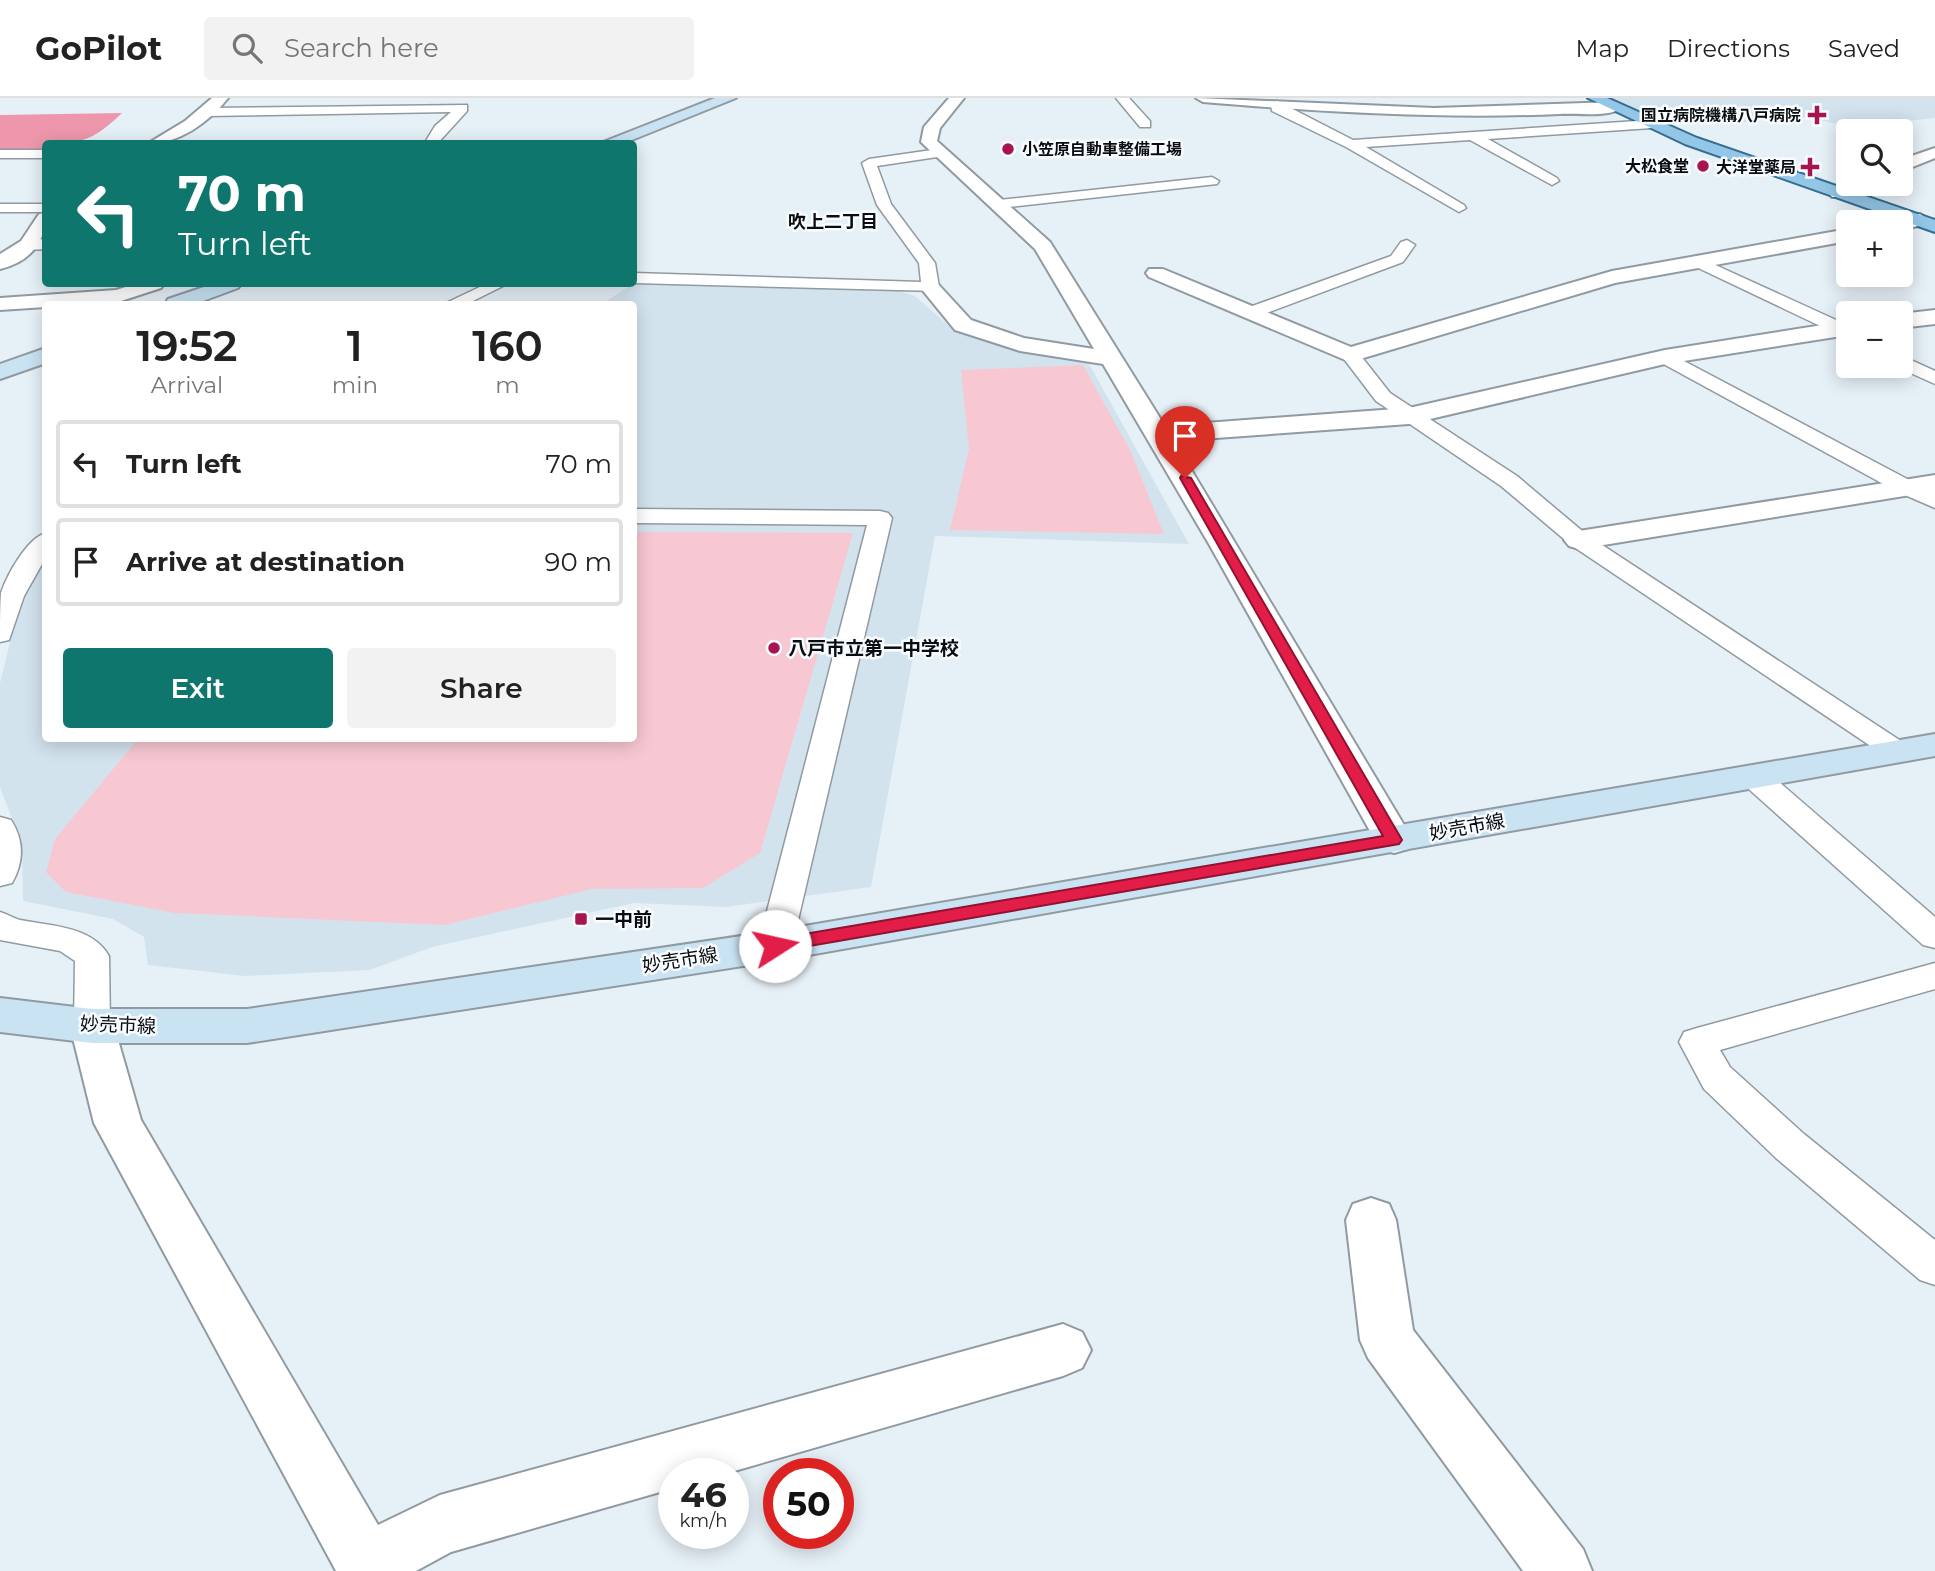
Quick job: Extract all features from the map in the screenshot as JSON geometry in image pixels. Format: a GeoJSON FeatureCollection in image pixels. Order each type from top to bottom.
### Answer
{"type":"FeatureCollection","features":[{"type":"Feature","properties":{"kind":"main road"},"geometry":{"type":"LineString","coordinates":[[617,140],[729,98]]}},
{"type":"Feature","properties":{"kind":"main road"},"geometry":{"type":"LineString","coordinates":[[1595,98],[1652,124],[1836,192]]}},
{"type":"Feature","properties":{"kind":"main road"},"geometry":{"type":"LineString","coordinates":[[1847,196],[1927,223]]}},
{"type":"Feature","properties":{"kind":"main road"},"geometry":{"type":"LineString","coordinates":[[184,301],[223,287]]}},
{"type":"Feature","properties":{"kind":"main road"},"geometry":{"type":"LineString","coordinates":[[0,372],[42,356]]}},
{"type":"Feature","properties":{"kind":"main road","name":"妙売市線"},"geometry":{"type":"LineString","coordinates":[[0,1014],[92,1026],[247,1026],[775,946],[1916,748]]}},
{"type":"Feature","properties":{"kind":"street"},"geometry":{"type":"LineString","coordinates":[[161,140],[206,112],[221,98]]}},
{"type":"Feature","properties":{"kind":"street"},"geometry":{"type":"LineString","coordinates":[[957,98],[928,135],[929,142],[1043,246],[1159,435],[1394,840]]}},
{"type":"Feature","properties":{"kind":"street"},"geometry":{"type":"LineString","coordinates":[[1203,98],[1415,113],[1615,107]]}},
{"type":"Feature","properties":{"kind":"street"},"geometry":{"type":"LineString","coordinates":[[1913,159],[1935,153]]}},
{"type":"Feature","properties":{"kind":"street"},"geometry":{"type":"LineString","coordinates":[[1156,273],[1350,355],[1612,277],[1836,237]]}},
{"type":"Feature","properties":{"kind":"street"},"geometry":{"type":"LineString","coordinates":[[0,263],[37,244]]}},
{"type":"Feature","properties":{"kind":"street"},"geometry":{"type":"LineString","coordinates":[[44,301],[118,296],[146,287]]}},
{"type":"Feature","properties":{"kind":"street"},"geometry":{"type":"LineString","coordinates":[[930,287],[963,325],[1020,344],[1113,359]]}},
{"type":"Feature","properties":{"kind":"street"},"geometry":{"type":"LineString","coordinates":[[0,304],[42,301]]}},
{"type":"Feature","properties":{"kind":"street"},"geometry":{"type":"LineString","coordinates":[[1913,320],[1935,317]]}},
{"type":"Feature","properties":{"kind":"street"},"geometry":{"type":"LineString","coordinates":[[1159,435],[1409,416],[1665,357],[1836,332]]}},
{"type":"Feature","properties":{"kind":"street"},"geometry":{"type":"LineString","coordinates":[[1580,540],[1922,490]]}},
{"type":"Feature","properties":{"kind":"street"},"geometry":{"type":"LineString","coordinates":[[92,1026],[118,1123],[368,1567],[440,1525],[1063,1350]]}},
{"type":"Feature","properties":{"kind":"street"},"geometry":{"type":"LineString","coordinates":[[1371,1220],[1387,1340],[1561,1571]]}},
{"type":"Feature","properties":{"kind":"lane"},"geometry":{"type":"LineString","coordinates":[[1122,98],[1145,124]]}},
{"type":"Feature","properties":{"kind":"lane"},"geometry":{"type":"LineString","coordinates":[[1277,105],[1276,108],[1351,144],[1459,208]]}},
{"type":"Feature","properties":{"kind":"lane"},"geometry":{"type":"LineString","coordinates":[[206,112],[463,108],[440,129],[433,140]]}},
{"type":"Feature","properties":{"kind":"lane"},"geometry":{"type":"LineString","coordinates":[[1415,113],[1457,137]]}},
{"type":"Feature","properties":{"kind":"lane"},"geometry":{"type":"LineString","coordinates":[[1351,144],[1652,124]]}},
{"type":"Feature","properties":{"kind":"lane"},"geometry":{"type":"LineString","coordinates":[[1473,136],[1552,181]]}},
{"type":"Feature","properties":{"kind":"lane"},"geometry":{"type":"LineString","coordinates":[[637,278],[930,287],[927,263],[884,205],[869,163],[939,153]]}},
{"type":"Feature","properties":{"kind":"lane"},"geometry":{"type":"LineString","coordinates":[[0,154],[42,154]]}},
{"type":"Feature","properties":{"kind":"lane"},"geometry":{"type":"LineString","coordinates":[[999,204],[1212,181]]}},
{"type":"Feature","properties":{"kind":"lane"},"geometry":{"type":"LineString","coordinates":[[0,208],[42,208]]}},
{"type":"Feature","properties":{"kind":"lane"},"geometry":{"type":"LineString","coordinates":[[1250,313],[1397,259],[1407,246]]}},
{"type":"Feature","properties":{"kind":"lane"},"geometry":{"type":"LineString","coordinates":[[1700,263],[1836,328]]}},
{"type":"Feature","properties":{"kind":"lane"},"geometry":{"type":"LineString","coordinates":[[460,301],[492,287]]}},
{"type":"Feature","properties":{"kind":"lane"},"geometry":{"type":"LineString","coordinates":[[1350,355],[1383,397],[1509,481],[1580,540],[1751,657],[1916,748]]}},
{"type":"Feature","properties":{"kind":"lane"},"geometry":{"type":"LineString","coordinates":[[1665,357],[1922,490]]}},
{"type":"Feature","properties":{"kind":"lane"},"geometry":{"type":"LineString","coordinates":[[1913,367],[1935,377]]}},
{"type":"Feature","properties":{"kind":"lane"},"geometry":{"type":"LineString","coordinates":[[637,516],[880,517],[775,946]]}},
{"type":"Feature","properties":{"kind":"lane"},"geometry":{"type":"LineString","coordinates":[[0,634],[5,610],[33,556],[42,545]]}},
{"type":"Feature","properties":{"kind":"lane"},"geometry":{"type":"LineString","coordinates":[[1753,776],[1935,936]]}},
{"type":"Feature","properties":{"kind":"lane"},"geometry":{"type":"LineString","coordinates":[[0,827],[6,845],[5,865],[0,875]]}},
{"type":"Feature","properties":{"kind":"lane"},"geometry":{"type":"LineString","coordinates":[[0,924],[5,929],[70,941],[92,956],[92,1026]]}},
{"type":"Feature","properties":{"kind":"lane"},"geometry":{"type":"LineString","coordinates":[[1935,976],[1697,1042],[1717,1078],[1790,1146],[1935,1266]]}},
{"type":"Feature","properties":{"kind":"shaded area","name":"国立病院機構八戸病院"},"geometry":{"type":"Polygon","coordinates":[[[1612,98],[1935,98],[1935,118],[1913,120],[1836,119],[1836,124],[1806,117],[1741,122],[1670,110],[1644,112],[1612,98]]]}},
{"type":"Feature","properties":{"kind":"shaded area"},"geometry":{"type":"Polygon","coordinates":[[[122,113],[104,129],[82,140],[42,140],[42,150],[0,150],[0,115],[122,113]]]}},
{"type":"Feature","properties":{"kind":"shaded area","name":"八戸市立第一中学校"},"geometry":{"type":"Polygon","coordinates":[[[637,283],[898,291],[915,296],[950,327],[1027,350],[1088,362],[1189,544],[935,536],[871,887],[726,907],[634,903],[432,947],[370,970],[245,976],[148,965],[144,937],[113,919],[23,901],[22,845],[0,787],[0,683],[17,614],[42,560],[42,742],[637,742],[637,301],[607,301],[628,287],[637,287],[637,283]]]}},
{"type":"Feature","properties":{"kind":"shaded area"},"geometry":{"type":"Polygon","coordinates":[[[1083,365],[1131,452],[1164,534],[950,530],[969,449],[961,370],[1083,365]]]}},
{"type":"Feature","properties":{"kind":"shaded area"},"geometry":{"type":"Polygon","coordinates":[[[637,532],[853,533],[760,853],[703,888],[592,889],[444,925],[175,913],[66,892],[46,872],[55,839],[136,742],[637,742],[637,532]]]}},
{"type":"Feature","properties":{"kind":"place","name":"国立病院機構八戸病院"},"geometry":{"type":"Point","coordinates":[1817,115]}},
{"type":"Feature","properties":{"kind":"place","name":"小笠原自動車整備工場"},"geometry":{"type":"Point","coordinates":[1008,149]}},
{"type":"Feature","properties":{"kind":"place","name":"大松食堂"},"geometry":{"type":"Point","coordinates":[1703,166]}},
{"type":"Feature","properties":{"kind":"place","name":"大洋堂薬局"},"geometry":{"type":"Point","coordinates":[1810,167]}},
{"type":"Feature","properties":{"kind":"place","name":"八戸市立第一中学校"},"geometry":{"type":"Point","coordinates":[774,648]}},
{"type":"Feature","properties":{"kind":"place","name":"一中前"},"geometry":{"type":"Point","coordinates":[581,919]}},
{"type":"Feature","properties":{"kind":"district","name":"吹上二丁目"},"geometry":{"type":"Point","coordinates":[833,222]}},
{"type":"Feature","properties":{"kind":"route"},"geometry":{"type":"LineString","coordinates":[[775,946],[1394,840],[1185,478]]}}]}
